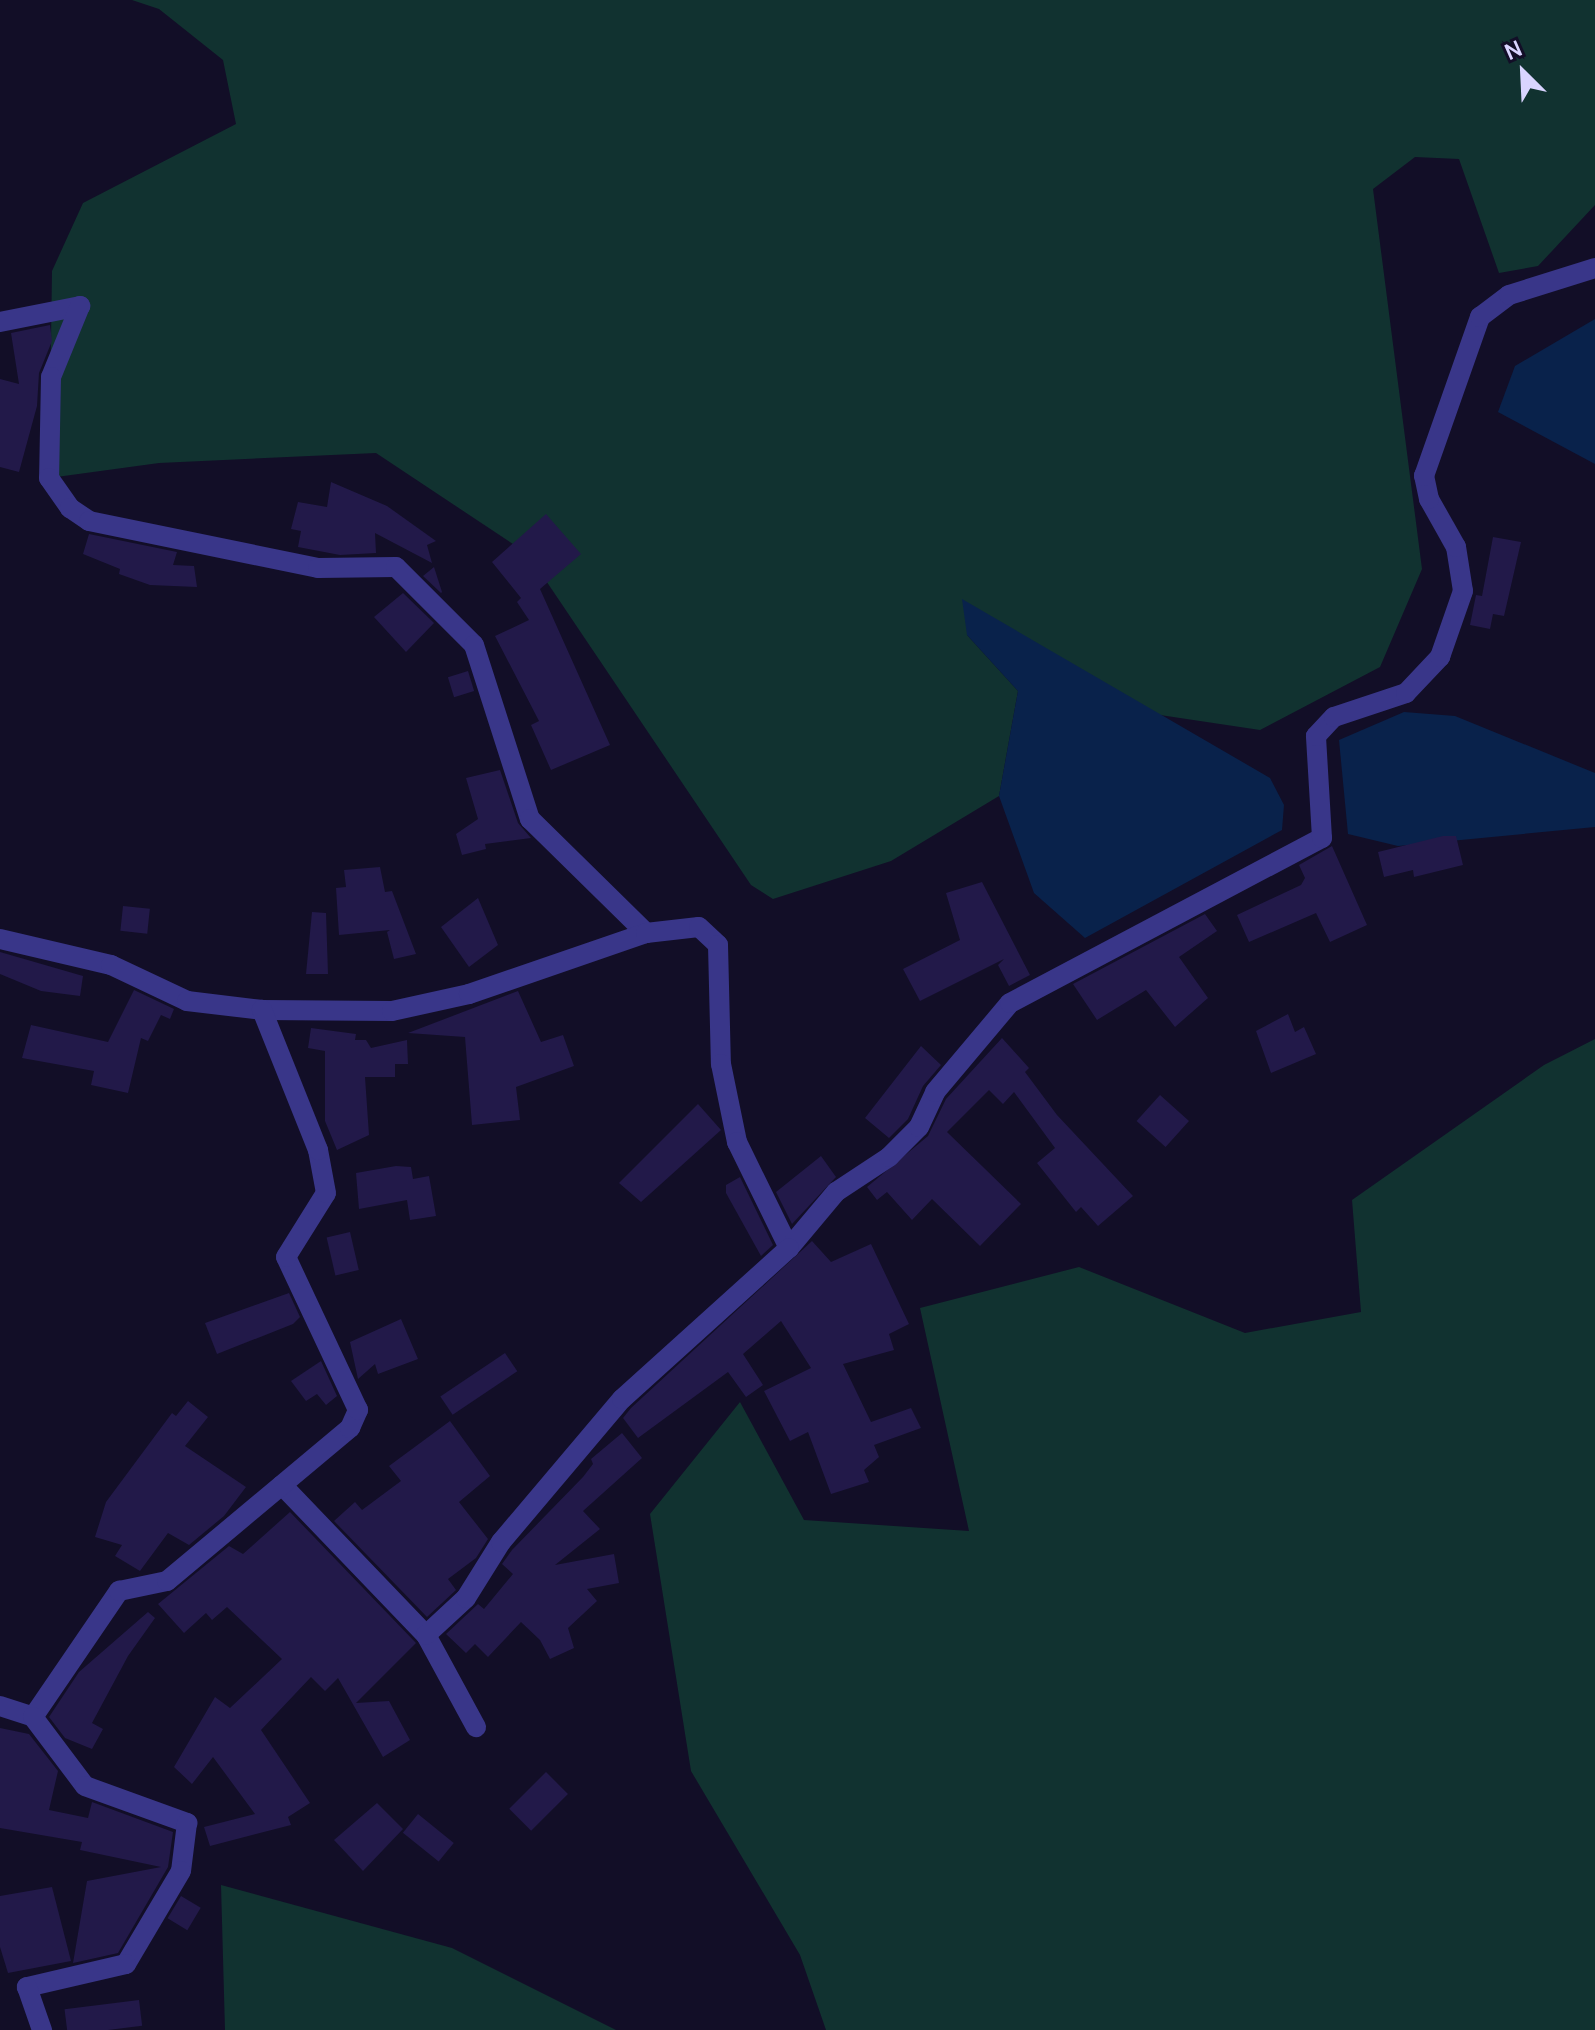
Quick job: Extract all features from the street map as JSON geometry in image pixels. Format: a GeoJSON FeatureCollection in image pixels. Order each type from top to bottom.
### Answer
{"type":"FeatureCollection","features":[{"type":"Feature","properties":{"kind":"street"},"geometry":{"type":"LineString","coordinates":[[426,1635],[466,1598],[501,1542],[622,1399],[789,1248],[836,1192],[889,1157],[919,1127],[935,1092],[1010,1003],[1322,838],[1316,736],[1334,717],[1406,693],[1440,657],[1463,591],[1456,547],[1429,499],[1424,476],[1480,317],[1509,295],[1595,268]]}},
{"type":"Feature","properties":{"kind":"street"},"geometry":{"type":"LineString","coordinates":[[0,322],[80,306],[51,377],[49,478],[70,508],[89,521],[318,568],[396,567],[474,645],[500,714],[530,819],[646,933]]}},
{"type":"Feature","properties":{"kind":"street"},"geometry":{"type":"LineString","coordinates":[[0,939],[111,965],[187,1001],[262,1010],[392,1011],[469,994],[646,933],[699,927],[718,945],[721,1064],[737,1142],[789,1248]]}},
{"type":"Feature","properties":{"kind":"street"},"geometry":{"type":"LineString","coordinates":[[33,1717],[119,1591],[167,1581],[350,1428],[358,1410],[286,1257],[326,1193],[318,1150],[262,1010]]}},
{"type":"Feature","properties":{"kind":"street"},"geometry":{"type":"LineString","coordinates":[[282,1485],[426,1635],[476,1727]]}},
{"type":"Feature","properties":{"kind":"street"},"geometry":{"type":"LineString","coordinates":[[0,1706],[33,1717],[85,1786],[187,1823],[181,1871],[126,1964],[27,1987],[42,2030]]}},
{"type":"Feature","properties":{"kind":"green space"},"geometry":{"type":"Polygon","coordinates":[[[132,0],[1595,0],[1595,205],[1538,266],[1499,273],[1459,159],[1415,157],[1373,189],[1422,569],[1380,667],[1260,730],[1160,715],[1097,682],[967,635],[1018,691],[999,796],[891,861],[773,899],[751,885],[528,554],[376,453],[159,463],[49,478],[52,271],[83,203],[236,124],[223,60],[159,9],[132,0]]]}},
{"type":"Feature","properties":{"kind":"green space"},"geometry":{"type":"Polygon","coordinates":[[[1595,1039],[1595,2030],[826,2030],[800,1955],[691,1771],[650,1514],[740,1402],[804,1520],[969,1531],[920,1308],[1079,1267],[1245,1333],[1361,1312],[1352,1200],[1544,1065],[1595,1039]]]}},
{"type":"Feature","properties":{"kind":"green space"},"geometry":{"type":"Polygon","coordinates":[[[221,1885],[452,1948],[616,2030],[225,2030],[221,1885]]]}},
{"type":"Feature","properties":{"kind":"water"},"geometry":{"type":"Polygon","coordinates":[[[1595,319],[1595,464],[1498,412],[1515,366],[1595,319]]]}},
{"type":"Feature","properties":{"kind":"water"},"geometry":{"type":"Polygon","coordinates":[[[962,599],[1270,778],[1284,805],[1282,830],[1085,938],[1034,893],[999,796],[1018,691],[967,635],[962,599]]]}},
{"type":"Feature","properties":{"kind":"water"},"geometry":{"type":"Polygon","coordinates":[[[1404,712],[1455,716],[1595,773],[1595,827],[1398,846],[1348,834],[1339,740],[1404,712]]]}},
{"type":"Feature","properties":{"kind":"building"},"geometry":{"type":"Polygon","coordinates":[[[50,325],[52,341],[39,373],[37,406],[19,472],[0,467],[0,379],[19,384],[11,333],[50,325]]]}},
{"type":"Feature","properties":{"kind":"building"},"geometry":{"type":"Polygon","coordinates":[[[331,482],[387,506],[436,541],[427,545],[432,563],[375,533],[376,553],[340,555],[298,547],[301,531],[291,529],[298,502],[327,507],[331,482]]]}},
{"type":"Feature","properties":{"kind":"building"},"geometry":{"type":"Polygon","coordinates":[[[546,514],[581,554],[540,589],[610,745],[551,770],[531,725],[539,721],[495,636],[529,620],[517,602],[521,598],[492,562],[546,514]]]}},
{"type":"Feature","properties":{"kind":"building"},"geometry":{"type":"Polygon","coordinates":[[[89,534],[177,552],[173,565],[194,566],[197,587],[150,585],[119,574],[120,569],[83,554],[89,534]]]}},
{"type":"Feature","properties":{"kind":"building"},"geometry":{"type":"Polygon","coordinates":[[[1493,537],[1521,542],[1504,616],[1493,614],[1490,629],[1470,625],[1476,595],[1482,596],[1493,537]]]}},
{"type":"Feature","properties":{"kind":"building"},"geometry":{"type":"Polygon","coordinates":[[[434,567],[442,592],[441,593],[423,576],[434,567]]]}},
{"type":"Feature","properties":{"kind":"building"},"geometry":{"type":"Polygon","coordinates":[[[403,593],[434,623],[406,652],[374,617],[403,593]]]}},
{"type":"Feature","properties":{"kind":"building"},"geometry":{"type":"Polygon","coordinates":[[[468,671],[474,691],[454,697],[448,677],[468,671]]]}},
{"type":"Feature","properties":{"kind":"building"},"geometry":{"type":"Polygon","coordinates":[[[500,770],[518,823],[531,838],[485,844],[486,849],[462,855],[456,834],[478,819],[466,778],[500,770]]]}},
{"type":"Feature","properties":{"kind":"building"},"geometry":{"type":"Polygon","coordinates":[[[1443,836],[1456,836],[1463,865],[1414,877],[1413,870],[1384,877],[1378,852],[1443,836]]]}},
{"type":"Feature","properties":{"kind":"building"},"geometry":{"type":"Polygon","coordinates":[[[1332,846],[1367,925],[1330,942],[1316,913],[1249,942],[1237,915],[1301,885],[1305,878],[1299,865],[1332,846]]]}},
{"type":"Feature","properties":{"kind":"building"},"geometry":{"type":"Polygon","coordinates":[[[380,867],[385,892],[392,891],[416,954],[394,959],[387,932],[390,930],[339,935],[336,888],[346,887],[344,870],[380,867]]]}},
{"type":"Feature","properties":{"kind":"building"},"geometry":{"type":"Polygon","coordinates":[[[982,882],[1030,975],[1009,986],[998,965],[1004,959],[920,1001],[903,969],[960,940],[946,893],[982,882]]]}},
{"type":"Feature","properties":{"kind":"building"},"geometry":{"type":"Polygon","coordinates":[[[478,898],[498,945],[469,967],[441,927],[478,898]]]}},
{"type":"Feature","properties":{"kind":"building"},"geometry":{"type":"Polygon","coordinates":[[[123,906],[150,909],[147,934],[120,931],[123,906]]]}},
{"type":"Feature","properties":{"kind":"building"},"geometry":{"type":"Polygon","coordinates":[[[312,912],[326,913],[328,974],[306,974],[312,912]]]}},
{"type":"Feature","properties":{"kind":"building"},"geometry":{"type":"Polygon","coordinates":[[[1205,914],[1217,931],[1179,957],[1208,998],[1175,1027],[1146,990],[1097,1020],[1073,984],[1205,914]]]}},
{"type":"Feature","properties":{"kind":"building"},"geometry":{"type":"Polygon","coordinates":[[[0,952],[83,976],[80,996],[41,991],[0,974],[0,952]]]}},
{"type":"Feature","properties":{"kind":"building"},"geometry":{"type":"Polygon","coordinates":[[[134,990],[174,1009],[170,1019],[161,1015],[148,1041],[141,1038],[128,1093],[91,1085],[94,1071],[22,1058],[31,1025],[108,1042],[134,990]]]}},
{"type":"Feature","properties":{"kind":"building"},"geometry":{"type":"Polygon","coordinates":[[[518,991],[541,1042],[563,1035],[574,1066],[516,1087],[520,1120],[472,1125],[465,1037],[408,1033],[518,991]]]}},
{"type":"Feature","properties":{"kind":"building"},"geometry":{"type":"Polygon","coordinates":[[[1288,1014],[1295,1032],[1304,1027],[1316,1054],[1271,1073],[1256,1031],[1288,1014]]]}},
{"type":"Feature","properties":{"kind":"building"},"geometry":{"type":"Polygon","coordinates":[[[311,1028],[356,1034],[355,1040],[366,1040],[371,1048],[407,1040],[408,1064],[395,1064],[395,1077],[365,1077],[369,1135],[337,1150],[325,1121],[325,1051],[308,1048],[311,1028]]]}},
{"type":"Feature","properties":{"kind":"building"},"geometry":{"type":"Polygon","coordinates":[[[1002,1038],[1029,1068],[1025,1072],[1057,1115],[1133,1196],[1098,1226],[1081,1207],[1076,1212],[1037,1163],[1055,1148],[1014,1092],[1003,1104],[989,1090],[947,1132],[1021,1204],[980,1246],[932,1199],[912,1220],[887,1192],[877,1200],[867,1187],[928,1136],[946,1099],[1002,1038]]]}},
{"type":"Feature","properties":{"kind":"building"},"geometry":{"type":"Polygon","coordinates":[[[921,1046],[941,1065],[923,1086],[908,1119],[889,1138],[865,1118],[921,1046]]]}},
{"type":"Feature","properties":{"kind":"building"},"geometry":{"type":"Polygon","coordinates":[[[1160,1095],[1189,1121],[1166,1147],[1137,1121],[1160,1095]]]}},
{"type":"Feature","properties":{"kind":"building"},"geometry":{"type":"Polygon","coordinates":[[[698,1104],[721,1130],[641,1202],[619,1183],[698,1104]]]}},
{"type":"Feature","properties":{"kind":"building"},"geometry":{"type":"Polygon","coordinates":[[[821,1156],[836,1177],[792,1224],[776,1192],[821,1156]]]}},
{"type":"Feature","properties":{"kind":"building"},"geometry":{"type":"Polygon","coordinates":[[[396,1166],[411,1167],[413,1179],[429,1176],[436,1216],[410,1220],[407,1200],[359,1209],[356,1173],[396,1166]]]}},
{"type":"Feature","properties":{"kind":"building"},"geometry":{"type":"Polygon","coordinates":[[[740,1177],[773,1245],[761,1256],[726,1193],[726,1185],[740,1177]]]}},
{"type":"Feature","properties":{"kind":"building"},"geometry":{"type":"Polygon","coordinates":[[[350,1232],[359,1270],[335,1275],[327,1237],[350,1232]]]}},
{"type":"Feature","properties":{"kind":"building"},"geometry":{"type":"Polygon","coordinates":[[[812,1241],[831,1262],[871,1244],[909,1324],[889,1334],[894,1350],[843,1364],[871,1422],[911,1408],[921,1428],[874,1445],[879,1457],[864,1470],[869,1482],[831,1494],[808,1432],[790,1441],[764,1391],[811,1368],[781,1321],[743,1354],[763,1385],[746,1397],[728,1372],[638,1438],[623,1418],[631,1408],[812,1241]]]}},
{"type":"Feature","properties":{"kind":"building"},"geometry":{"type":"Polygon","coordinates":[[[289,1293],[300,1317],[293,1324],[217,1354],[205,1323],[289,1293]]]}},
{"type":"Feature","properties":{"kind":"building"},"geometry":{"type":"Polygon","coordinates":[[[401,1319],[418,1359],[378,1374],[375,1364],[358,1379],[350,1342],[401,1319]]]}},
{"type":"Feature","properties":{"kind":"building"},"geometry":{"type":"Polygon","coordinates":[[[505,1353],[517,1371],[453,1415],[440,1397],[505,1353]]]}},
{"type":"Feature","properties":{"kind":"building"},"geometry":{"type":"Polygon","coordinates":[[[321,1361],[337,1396],[326,1405],[317,1394],[306,1401],[291,1381],[321,1361]]]}},
{"type":"Feature","properties":{"kind":"building"},"geometry":{"type":"Polygon","coordinates":[[[188,1401],[208,1417],[185,1446],[246,1487],[224,1516],[189,1545],[168,1533],[140,1571],[115,1556],[122,1545],[95,1537],[106,1502],[172,1413],[176,1416],[188,1401]]]}},
{"type":"Feature","properties":{"kind":"building"},"geometry":{"type":"Polygon","coordinates":[[[450,1421],[490,1476],[459,1502],[488,1539],[476,1558],[448,1579],[456,1590],[427,1617],[334,1521],[355,1502],[362,1510],[401,1481],[389,1466],[450,1421]]]}},
{"type":"Feature","properties":{"kind":"building"},"geometry":{"type":"Polygon","coordinates":[[[622,1433],[642,1458],[583,1511],[600,1529],[555,1565],[614,1554],[619,1583],[587,1589],[597,1601],[568,1628],[574,1648],[550,1659],[540,1640],[521,1622],[488,1657],[475,1644],[466,1653],[446,1634],[478,1604],[484,1609],[513,1574],[502,1564],[512,1550],[583,1477],[593,1464],[591,1459],[622,1433]]]}},
{"type":"Feature","properties":{"kind":"building"},"geometry":{"type":"Polygon","coordinates":[[[290,1512],[416,1643],[356,1703],[389,1701],[410,1740],[383,1757],[338,1678],[325,1691],[311,1677],[261,1730],[310,1803],[288,1817],[291,1825],[210,1846],[204,1827],[255,1814],[213,1757],[192,1784],[174,1767],[215,1697],[230,1708],[282,1659],[227,1607],[212,1620],[206,1613],[184,1633],[158,1604],[229,1546],[243,1554],[290,1512]]]}},
{"type":"Feature","properties":{"kind":"building"},"geometry":{"type":"Polygon","coordinates":[[[148,1612],[155,1618],[128,1656],[92,1723],[103,1729],[92,1749],[65,1738],[49,1717],[79,1672],[148,1612]]]}},
{"type":"Feature","properties":{"kind":"building"},"geometry":{"type":"Polygon","coordinates":[[[0,1728],[29,1734],[58,1771],[49,1810],[88,1818],[92,1802],[173,1832],[168,1867],[118,1953],[73,1963],[87,1881],[161,1867],[80,1850],[82,1842],[0,1828],[0,1728]]]}},
{"type":"Feature","properties":{"kind":"building"},"geometry":{"type":"Polygon","coordinates":[[[546,1772],[568,1794],[531,1831],[509,1809],[546,1772]]]}},
{"type":"Feature","properties":{"kind":"building"},"geometry":{"type":"Polygon","coordinates":[[[377,1803],[403,1829],[363,1871],[334,1840],[377,1803]]]}},
{"type":"Feature","properties":{"kind":"building"},"geometry":{"type":"Polygon","coordinates":[[[418,1814],[454,1843],[439,1862],[403,1833],[418,1814]]]}},
{"type":"Feature","properties":{"kind":"building"},"geometry":{"type":"Polygon","coordinates":[[[52,1887],[71,1961],[8,1973],[0,1947],[0,1896],[52,1887]]]}},
{"type":"Feature","properties":{"kind":"building"},"geometry":{"type":"Polygon","coordinates":[[[181,1896],[201,1908],[187,1930],[168,1918],[181,1896]]]}},
{"type":"Feature","properties":{"kind":"building"},"geometry":{"type":"Polygon","coordinates":[[[139,2000],[142,2026],[67,2030],[65,2009],[139,2000]]]}}]}
